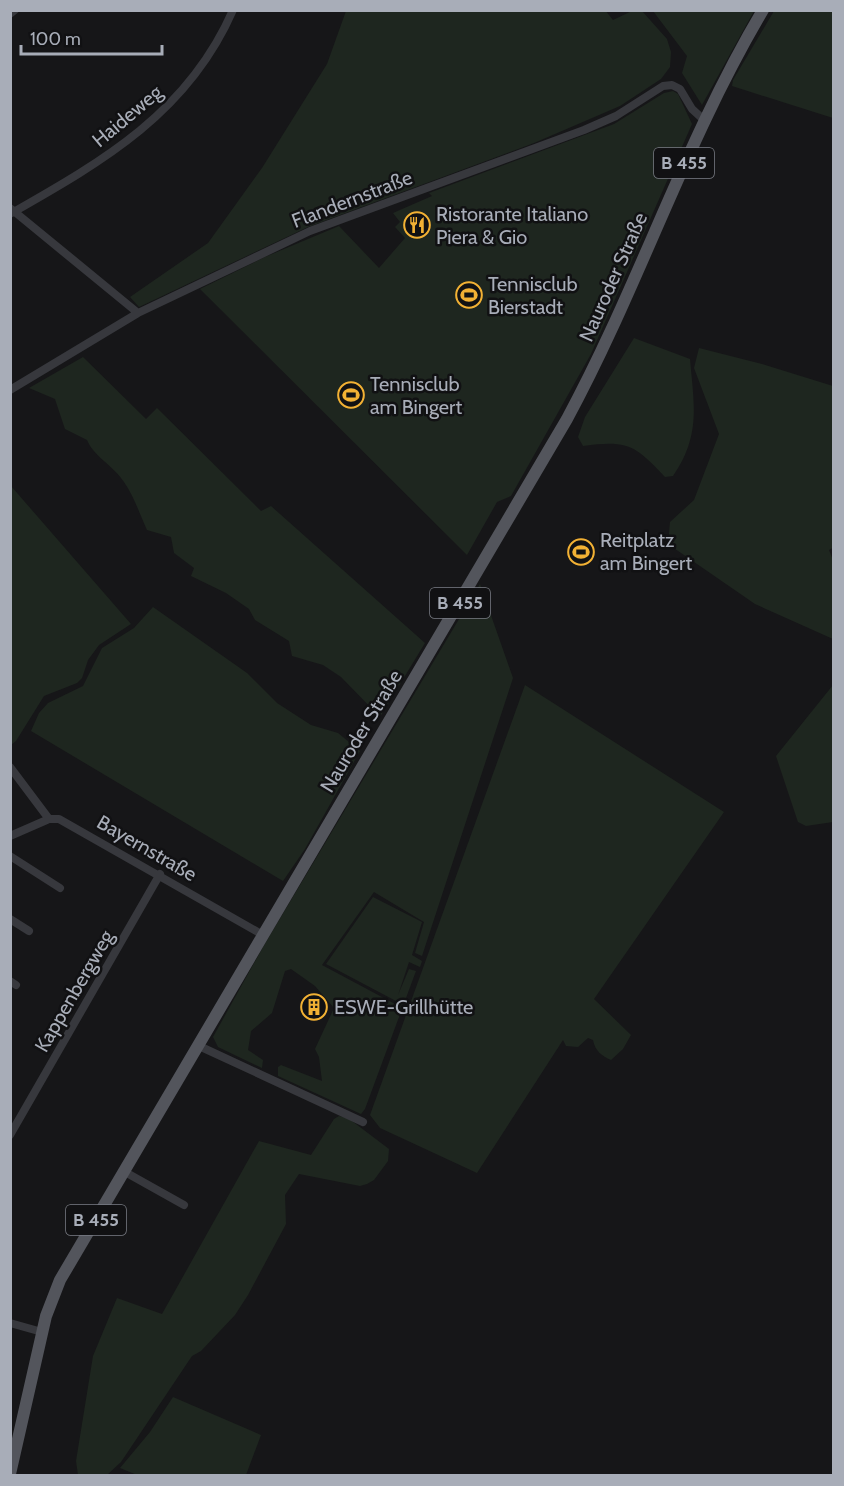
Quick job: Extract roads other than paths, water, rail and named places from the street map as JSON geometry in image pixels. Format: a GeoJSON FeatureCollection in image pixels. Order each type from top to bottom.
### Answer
{"type":"FeatureCollection","features":[{"type":"Feature","properties":{"kind":"main road","name":"Nauroder Straße"},"geometry":{"type":"LineString","coordinates":[[10,1474],[42,1332],[60,1280],[567,419],[616,321],[704,120],[729,68],[762,10]]}},
{"type":"Feature","properties":{"kind":"street"},"geometry":{"type":"LineString","coordinates":[[10,14],[15,10]]}},
{"type":"Feature","properties":{"kind":"street","name":"Haideweg"},"geometry":{"type":"LineString","coordinates":[[12,211],[112,154],[168,108],[202,66],[233,10]]}},
{"type":"Feature","properties":{"kind":"street","name":"Flandernstraße"},"geometry":{"type":"LineString","coordinates":[[10,390],[138,313],[310,231],[616,116],[663,86],[672,85],[680,89],[692,110],[704,120]]}},
{"type":"Feature","properties":{"kind":"street"},"geometry":{"type":"LineString","coordinates":[[12,211],[138,313]]}},
{"type":"Feature","properties":{"kind":"street"},"geometry":{"type":"LineString","coordinates":[[10,767],[50,819],[10,837]]}},
{"type":"Feature","properties":{"kind":"street","name":"Bayernstraße"},"geometry":{"type":"LineString","coordinates":[[50,819],[70,823],[263,935]]}},
{"type":"Feature","properties":{"kind":"street"},"geometry":{"type":"LineString","coordinates":[[10,855],[60,888]]}},
{"type":"Feature","properties":{"kind":"street","name":"Kappenbergweg"},"geometry":{"type":"LineString","coordinates":[[10,1135],[14,1121],[160,874]]}},
{"type":"Feature","properties":{"kind":"street"},"geometry":{"type":"LineString","coordinates":[[10,919],[29,931]]}},
{"type":"Feature","properties":{"kind":"street"},"geometry":{"type":"LineString","coordinates":[[199,1046],[363,1122]]}},
{"type":"Feature","properties":{"kind":"street"},"geometry":{"type":"LineString","coordinates":[[125,1172],[184,1205]]}},
{"type":"Feature","properties":{"kind":"street"},"geometry":{"type":"LineString","coordinates":[[10,1323],[42,1332]]}},
{"type":"Feature","properties":{"kind":"place","name":"Ristorante Italiano Piera & Gio"},"geometry":{"type":"Point","coordinates":[417,225]}},
{"type":"Feature","properties":{"kind":"place","name":"Tennisclub Bierstadt"},"geometry":{"type":"Point","coordinates":[469,295]}},
{"type":"Feature","properties":{"kind":"place","name":"Tennisclub am Bingert"},"geometry":{"type":"Point","coordinates":[351,395]}},
{"type":"Feature","properties":{"kind":"place","name":"Reitplatz am Bingert"},"geometry":{"type":"Point","coordinates":[581,552]}},
{"type":"Feature","properties":{"kind":"place","name":"ESWE-Grillhütte"},"geometry":{"type":"Point","coordinates":[314,1007]}}]}
